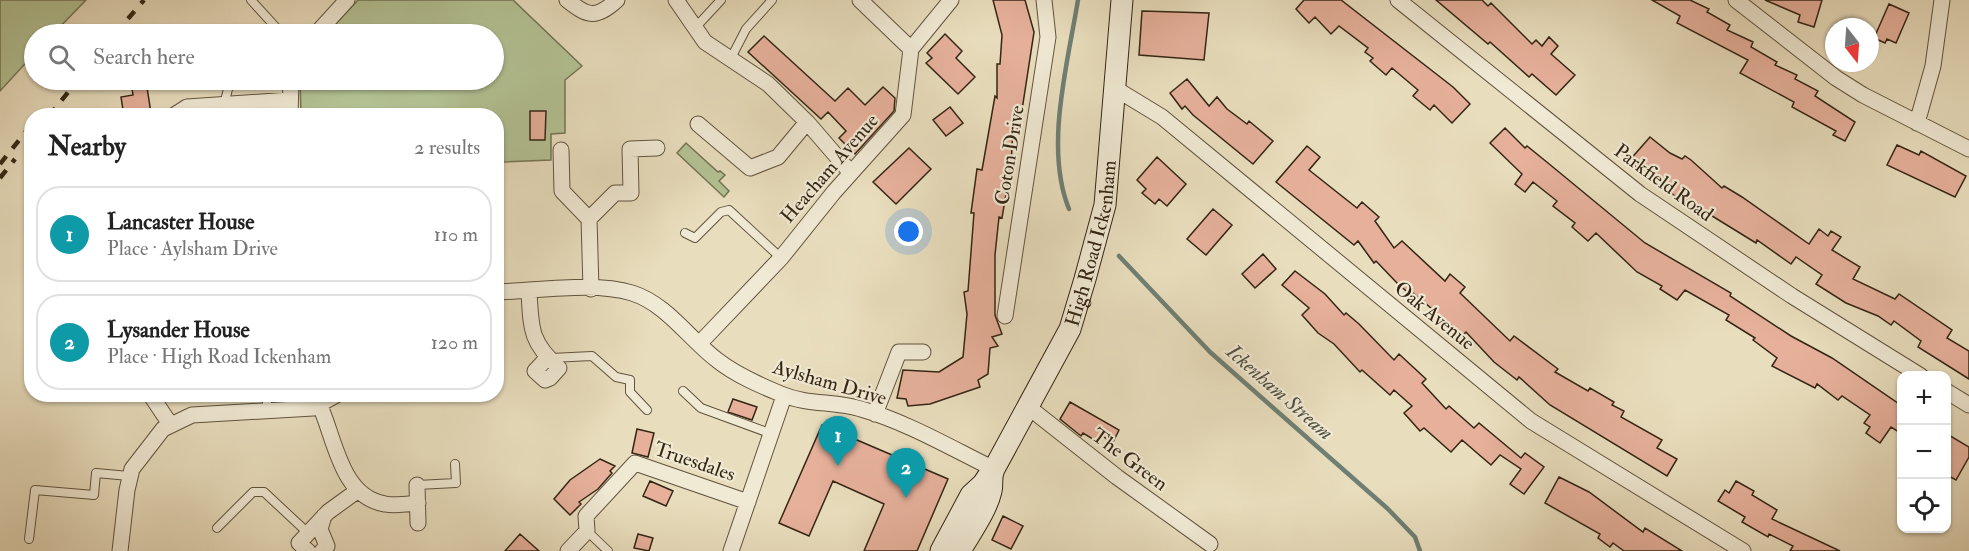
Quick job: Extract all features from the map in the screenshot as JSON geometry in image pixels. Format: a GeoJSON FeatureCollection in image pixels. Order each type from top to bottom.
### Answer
{"type":"FeatureCollection","features":[{"type":"Feature","properties":{"kind":"main road","name":"High Road Ickenham"},"geometry":{"type":"LineString","coordinates":[[960,551],[992,489],[989,479],[1026,405],[1070,329],[1085,279],[1105,205],[1122,0]]}},
{"type":"Feature","properties":{"kind":"main road","name":"High Road Ickenham"},"geometry":{"type":"LineString","coordinates":[[941,551],[971,495],[994,469]]}},
{"type":"Feature","properties":{"kind":"street"},"geometry":{"type":"LineString","coordinates":[[325,24],[346,0]]}},
{"type":"Feature","properties":{"kind":"street"},"geometry":{"type":"LineString","coordinates":[[567,0],[583,13],[595,14],[605,10],[617,0]]}},
{"type":"Feature","properties":{"kind":"street"},"geometry":{"type":"LineString","coordinates":[[676,0],[694,29],[716,51],[768,84],[807,122],[851,172]]}},
{"type":"Feature","properties":{"kind":"street"},"geometry":{"type":"LineString","coordinates":[[860,0],[911,49],[951,0]]}},
{"type":"Feature","properties":{"kind":"street","name":"Coton Drive"},"geometry":{"type":"LineString","coordinates":[[1005,316],[1048,37],[1044,0]]}},
{"type":"Feature","properties":{"kind":"street","name":"Parkfield Road"},"geometry":{"type":"LineString","coordinates":[[1398,0],[1640,194],[1792,296],[1914,371]]}},
{"type":"Feature","properties":{"kind":"street"},"geometry":{"type":"LineString","coordinates":[[1736,0],[1836,78],[1863,95],[1969,149]]}},
{"type":"Feature","properties":{"kind":"street"},"geometry":{"type":"LineString","coordinates":[[1917,123],[1933,66],[1942,0]]}},
{"type":"Feature","properties":{"kind":"street","name":"Heacham Avenue"},"geometry":{"type":"LineString","coordinates":[[699,344],[781,258],[851,172],[903,115],[911,49]]}},
{"type":"Feature","properties":{"kind":"street","name":"Oak Avenue"},"geometry":{"type":"LineString","coordinates":[[1116,89],[1162,117],[1531,421],[1743,551]]}},
{"type":"Feature","properties":{"kind":"street"},"geometry":{"type":"LineString","coordinates":[[185,108],[224,105],[290,108],[291,90]]}},
{"type":"Feature","properties":{"kind":"street"},"geometry":{"type":"LineString","coordinates":[[698,124],[750,168],[778,157],[807,122]]}},
{"type":"Feature","properties":{"kind":"street"},"geometry":{"type":"LineString","coordinates":[[590,219],[615,193],[631,193],[630,149],[657,148]]}},
{"type":"Feature","properties":{"kind":"street"},"geometry":{"type":"LineString","coordinates":[[561,150],[562,191],[590,219],[591,289]]}},
{"type":"Feature","properties":{"kind":"street","name":"Aylsham Drive"},"geometry":{"type":"LineString","coordinates":[[504,292],[591,289],[623,291],[644,297],[728,368],[784,396],[804,401],[850,406],[876,414],[994,469]]}},
{"type":"Feature","properties":{"kind":"street"},"geometry":{"type":"LineString","coordinates":[[529,291],[532,336],[547,358]]}},
{"type":"Feature","properties":{"kind":"street"},"geometry":{"type":"LineString","coordinates":[[876,414],[899,352],[923,352]]}},
{"type":"Feature","properties":{"kind":"street"},"geometry":{"type":"LineString","coordinates":[[1951,394],[1969,405]]}},
{"type":"Feature","properties":{"kind":"street"},"geometry":{"type":"LineString","coordinates":[[731,551],[784,396]]}},
{"type":"Feature","properties":{"kind":"street"},"geometry":{"type":"LineString","coordinates":[[155,402],[170,424]]}},
{"type":"Feature","properties":{"kind":"street"},"geometry":{"type":"LineString","coordinates":[[120,551],[129,476],[139,457],[157,434],[170,424],[200,414],[320,406],[326,402]]}},
{"type":"Feature","properties":{"kind":"street","name":"The Green"},"geometry":{"type":"LineString","coordinates":[[1026,405],[1117,477],[1210,544]]}},
{"type":"Feature","properties":{"kind":"street"},"geometry":{"type":"LineString","coordinates":[[320,406],[350,482],[357,490],[370,500],[384,504],[418,503]]}},
{"type":"Feature","properties":{"kind":"street","name":"Truesdales"},"geometry":{"type":"LineString","coordinates":[[568,551],[587,531],[586,516],[635,463],[748,502]]}},
{"type":"Feature","properties":{"kind":"street"},"geometry":{"type":"LineString","coordinates":[[417,485],[418,523]]}},
{"type":"Feature","properties":{"kind":"street"},"geometry":{"type":"LineString","coordinates":[[309,551],[299,543],[328,512],[357,490]]}},
{"type":"Feature","properties":{"kind":"street"},"geometry":{"type":"LineString","coordinates":[[322,551],[327,546],[322,538],[320,524],[328,512]]}},
{"type":"Feature","properties":{"kind":"lane"},"geometry":{"type":"LineString","coordinates":[[251,0],[273,24]]}},
{"type":"Feature","properties":{"kind":"lane"},"geometry":{"type":"LineString","coordinates":[[694,29],[721,0]]}},
{"type":"Feature","properties":{"kind":"lane"},"geometry":{"type":"LineString","coordinates":[[730,60],[746,28],[772,0]]}},
{"type":"Feature","properties":{"kind":"lane"},"geometry":{"type":"LineString","coordinates":[[224,105],[228,90]]}},
{"type":"Feature","properties":{"kind":"lane"},"geometry":{"type":"LineString","coordinates":[[685,233],[695,238],[721,213],[729,210],[781,258]]}},
{"type":"Feature","properties":{"kind":"lane"},"geometry":{"type":"LineString","coordinates":[[547,358],[592,356],[618,378],[630,380],[630,392],[647,410]]}},
{"type":"Feature","properties":{"kind":"lane"},"geometry":{"type":"LineString","coordinates":[[683,391],[700,408],[772,434]]}},
{"type":"Feature","properties":{"kind":"lane"},"geometry":{"type":"LineString","coordinates":[[267,402],[267,411]]}},
{"type":"Feature","properties":{"kind":"lane"},"geometry":{"type":"LineString","coordinates":[[417,485],[456,483],[455,464]]}},
{"type":"Feature","properties":{"kind":"lane"},"geometry":{"type":"LineString","coordinates":[[29,539],[35,490],[94,495],[96,473],[129,476]]}},
{"type":"Feature","properties":{"kind":"lane"},"geometry":{"type":"LineString","coordinates":[[217,528],[253,492],[264,492],[308,533]]}},
{"type":"Feature","properties":{"kind":"lane"},"geometry":{"type":"LineString","coordinates":[[587,531],[608,551]]}},
{"type":"Feature","properties":{"kind":"green space"},"geometry":{"type":"Polygon","coordinates":[[[0,0],[86,0],[63,24],[24,24],[24,65],[0,91],[0,0]]]}},
{"type":"Feature","properties":{"kind":"green space"},"geometry":{"type":"Polygon","coordinates":[[[358,0],[513,0],[582,66],[565,80],[565,133],[551,134],[551,160],[504,162],[504,108],[301,108],[300,90],[504,90],[504,24],[335,24],[358,0]]]}},
{"type":"Feature","properties":{"kind":"green space"},"geometry":{"type":"Polygon","coordinates":[[[686,143],[718,172],[725,175],[719,181],[729,191],[724,197],[677,153],[686,143]]]}},
{"type":"Feature","properties":{"kind":"building"},"geometry":{"type":"Polygon","coordinates":[[[993,0],[1025,0],[1034,32],[1022,110],[1017,131],[1013,130],[1011,165],[1002,218],[999,217],[995,255],[995,315],[1002,334],[992,337],[998,346],[990,348],[988,374],[978,380],[980,387],[930,404],[908,406],[906,399],[897,398],[903,370],[939,372],[963,357],[967,314],[964,292],[968,291],[974,213],[971,213],[977,169],[982,170],[995,96],[997,98],[997,64],[1000,64],[1002,35],[993,0]]]}},
{"type":"Feature","properties":{"kind":"building"},"geometry":{"type":"Polygon","coordinates":[[[1304,0],[1341,0],[1453,87],[1470,104],[1452,123],[1434,105],[1430,110],[1413,96],[1418,90],[1392,68],[1386,75],[1370,61],[1373,58],[1365,52],[1368,48],[1339,26],[1331,34],[1315,17],[1309,23],[1296,9],[1304,0]]]}},
{"type":"Feature","properties":{"kind":"building"},"geometry":{"type":"Polygon","coordinates":[[[1436,0],[1482,0],[1488,6],[1491,3],[1532,44],[1536,40],[1542,46],[1549,37],[1558,46],[1551,54],[1575,75],[1556,95],[1532,74],[1529,77],[1490,42],[1488,44],[1436,0]]]}},
{"type":"Feature","properties":{"kind":"building"},"geometry":{"type":"Polygon","coordinates":[[[1652,0],[1690,0],[1709,9],[1707,12],[1730,25],[1727,30],[1753,42],[1751,47],[1777,62],[1775,65],[1797,75],[1795,79],[1818,91],[1815,96],[1855,122],[1845,141],[1833,135],[1836,131],[1792,107],[1794,102],[1740,73],[1748,60],[1677,23],[1680,16],[1652,0]]]}},
{"type":"Feature","properties":{"kind":"building"},"geometry":{"type":"Polygon","coordinates":[[[1765,0],[1822,0],[1814,27],[1798,22],[1800,15],[1765,0]]]}},
{"type":"Feature","properties":{"kind":"building"},"geometry":{"type":"Polygon","coordinates":[[[1889,4],[1909,13],[1896,43],[1887,39],[1885,43],[1879,40],[1879,27],[1889,4]]]}},
{"type":"Feature","properties":{"kind":"building"},"geometry":{"type":"Polygon","coordinates":[[[1142,11],[1209,13],[1204,60],[1139,55],[1142,11]]]}},
{"type":"Feature","properties":{"kind":"building"},"geometry":{"type":"Polygon","coordinates":[[[945,34],[962,51],[956,58],[975,77],[958,94],[926,63],[932,58],[927,53],[945,34]]]}},
{"type":"Feature","properties":{"kind":"building"},"geometry":{"type":"Polygon","coordinates":[[[764,36],[835,101],[848,88],[865,105],[883,87],[895,98],[894,111],[855,154],[839,138],[846,131],[828,112],[821,119],[748,52],[764,36]]]}},
{"type":"Feature","properties":{"kind":"building"},"geometry":{"type":"Polygon","coordinates":[[[1187,79],[1209,106],[1217,97],[1227,109],[1247,124],[1249,121],[1273,141],[1253,164],[1185,106],[1182,109],[1170,93],[1187,79]]]}},
{"type":"Feature","properties":{"kind":"building"},"geometry":{"type":"Polygon","coordinates":[[[132,90],[147,90],[150,108],[123,108],[121,97],[133,95],[132,90]]]}},
{"type":"Feature","properties":{"kind":"building"},"geometry":{"type":"Polygon","coordinates":[[[950,107],[963,123],[946,136],[933,120],[950,107]]]}},
{"type":"Feature","properties":{"kind":"building"},"geometry":{"type":"Polygon","coordinates":[[[530,111],[546,111],[545,140],[530,140],[530,111]]]}},
{"type":"Feature","properties":{"kind":"building"},"geometry":{"type":"Polygon","coordinates":[[[1505,128],[1525,148],[1527,146],[1645,243],[1731,293],[1730,296],[1791,336],[1832,358],[1897,403],[1897,431],[1891,427],[1880,443],[1866,433],[1870,427],[1864,423],[1870,415],[1842,396],[1838,400],[1817,384],[1815,388],[1772,366],[1777,358],[1753,340],[1755,338],[1726,320],[1729,315],[1685,290],[1677,300],[1660,289],[1662,286],[1637,272],[1596,233],[1588,241],[1572,227],[1575,223],[1553,206],[1557,201],[1533,182],[1525,192],[1515,184],[1522,174],[1490,143],[1505,128]]]}},
{"type":"Feature","properties":{"kind":"building"},"geometry":{"type":"Polygon","coordinates":[[[1650,137],[1670,153],[1682,159],[1685,156],[1691,160],[1722,188],[1724,186],[1742,197],[1809,244],[1819,229],[1828,236],[1831,231],[1841,237],[1832,250],[1860,267],[1853,279],[1895,299],[1899,294],[1952,330],[1947,338],[1969,351],[1969,379],[1918,347],[1921,341],[1894,321],[1891,325],[1878,316],[1846,303],[1816,284],[1822,275],[1796,257],[1791,264],[1757,240],[1756,243],[1696,206],[1693,209],[1649,177],[1629,161],[1650,137]]]}},
{"type":"Feature","properties":{"kind":"building"},"geometry":{"type":"Polygon","coordinates":[[[1897,145],[1919,155],[1921,151],[1966,176],[1955,197],[1887,165],[1897,145]]]}},
{"type":"Feature","properties":{"kind":"building"},"geometry":{"type":"Polygon","coordinates":[[[1307,146],[1320,157],[1309,170],[1357,208],[1362,202],[1379,217],[1375,221],[1394,248],[1402,241],[1445,281],[1450,274],[1465,287],[1460,293],[1510,341],[1514,336],[1558,369],[1555,372],[1588,391],[1590,388],[1614,402],[1612,405],[1624,411],[1621,417],[1662,440],[1657,448],[1677,459],[1667,476],[1550,405],[1519,377],[1517,380],[1494,362],[1466,332],[1463,335],[1413,293],[1411,295],[1398,284],[1376,261],[1374,263],[1358,241],[1354,245],[1276,182],[1307,146]]]}},
{"type":"Feature","properties":{"kind":"building"},"geometry":{"type":"Polygon","coordinates":[[[909,148],[931,169],[896,204],[873,182],[909,148]]]}},
{"type":"Feature","properties":{"kind":"building"},"geometry":{"type":"Polygon","coordinates":[[[1157,157],[1186,184],[1167,206],[1159,199],[1155,204],[1142,193],[1146,189],[1137,180],[1157,157]]]}},
{"type":"Feature","properties":{"kind":"building"},"geometry":{"type":"Polygon","coordinates":[[[1213,209],[1232,225],[1206,255],[1187,239],[1213,209]]]}},
{"type":"Feature","properties":{"kind":"building"},"geometry":{"type":"Polygon","coordinates":[[[1263,254],[1276,269],[1255,288],[1242,274],[1263,254]]]}},
{"type":"Feature","properties":{"kind":"building"},"geometry":{"type":"Polygon","coordinates":[[[1295,271],[1325,294],[1344,315],[1346,313],[1359,324],[1394,360],[1399,354],[1426,379],[1422,383],[1446,409],[1449,406],[1474,428],[1479,423],[1521,458],[1525,453],[1544,467],[1524,494],[1510,484],[1521,469],[1500,455],[1491,465],[1462,440],[1451,452],[1424,428],[1420,431],[1404,413],[1412,406],[1394,390],[1390,395],[1362,370],[1360,372],[1334,344],[1318,333],[1302,315],[1309,308],[1282,285],[1295,271]]]}},
{"type":"Feature","properties":{"kind":"building"},"geometry":{"type":"Polygon","coordinates":[[[733,399],[757,407],[752,420],[728,412],[733,399]]]}},
{"type":"Feature","properties":{"kind":"building"},"geometry":{"type":"Polygon","coordinates":[[[1070,402],[1119,430],[1113,442],[1100,435],[1096,441],[1083,433],[1081,436],[1060,419],[1070,402]]]}},
{"type":"Feature","properties":{"kind":"building"},"geometry":{"type":"Polygon","coordinates":[[[822,425],[948,479],[917,551],[864,551],[884,504],[833,481],[809,536],[779,523],[822,425]]]}},
{"type":"Feature","properties":{"kind":"building"},"geometry":{"type":"Polygon","coordinates":[[[637,429],[654,433],[648,457],[632,453],[637,429]]]}},
{"type":"Feature","properties":{"kind":"building"},"geometry":{"type":"Polygon","coordinates":[[[1951,436],[1969,447],[1969,457],[1956,480],[1951,477],[1951,436]]]}},
{"type":"Feature","properties":{"kind":"building"},"geometry":{"type":"Polygon","coordinates":[[[600,459],[615,466],[610,471],[612,473],[598,489],[579,502],[581,504],[570,515],[554,499],[570,480],[600,459]]]}},
{"type":"Feature","properties":{"kind":"building"},"geometry":{"type":"Polygon","coordinates":[[[1559,477],[1589,492],[1643,532],[1645,528],[1682,551],[1624,551],[1613,543],[1610,547],[1598,538],[1600,534],[1545,503],[1559,477]]]}},
{"type":"Feature","properties":{"kind":"building"},"geometry":{"type":"Polygon","coordinates":[[[650,481],[673,491],[666,506],[643,496],[650,481]]]}},
{"type":"Feature","properties":{"kind":"building"},"geometry":{"type":"Polygon","coordinates":[[[1736,481],[1754,491],[1752,495],[1777,510],[1772,519],[1840,551],[1790,551],[1793,546],[1769,534],[1768,537],[1742,522],[1745,517],[1718,501],[1725,490],[1729,493],[1736,481]]]}},
{"type":"Feature","properties":{"kind":"building"},"geometry":{"type":"Polygon","coordinates":[[[1003,516],[1023,526],[1011,549],[992,540],[1003,516]]]}},
{"type":"Feature","properties":{"kind":"building"},"geometry":{"type":"Polygon","coordinates":[[[520,534],[539,551],[505,551],[520,534]]]}},
{"type":"Feature","properties":{"kind":"building"},"geometry":{"type":"Polygon","coordinates":[[[638,534],[653,538],[649,551],[634,548],[638,534]]]}},
{"type":"Feature","properties":{"kind":"waterway","name":"Ickenham Stream"},"geometry":{"type":"LineString","coordinates":[[1069,209],[1058,159],[1058,132],[1064,77],[1078,0]]}},
{"type":"Feature","properties":{"kind":"waterway","name":"Ickenham Stream"},"geometry":{"type":"LineString","coordinates":[[1119,256],[1210,352],[1388,509],[1415,537],[1420,551]]}},
{"type":"Feature","properties":{"kind":"railway"},"geometry":{"type":"LineString","coordinates":[[124,24],[144,0]]}},
{"type":"Feature","properties":{"kind":"railway"},"geometry":{"type":"LineString","coordinates":[[55,108],[70,90]]}},
{"type":"Feature","properties":{"kind":"railway"},"geometry":{"type":"LineString","coordinates":[[0,164],[24,134]]}},
{"type":"Feature","properties":{"kind":"railway"},"geometry":{"type":"LineString","coordinates":[[0,178],[15,159]]}},
{"type":"Feature","properties":{"kind":"place","name":"Lancaster House"},"geometry":{"type":"Point","coordinates":[838,466]}},
{"type":"Feature","properties":{"kind":"place","name":"Lysander House"},"geometry":{"type":"Point","coordinates":[906,498]}}]}
